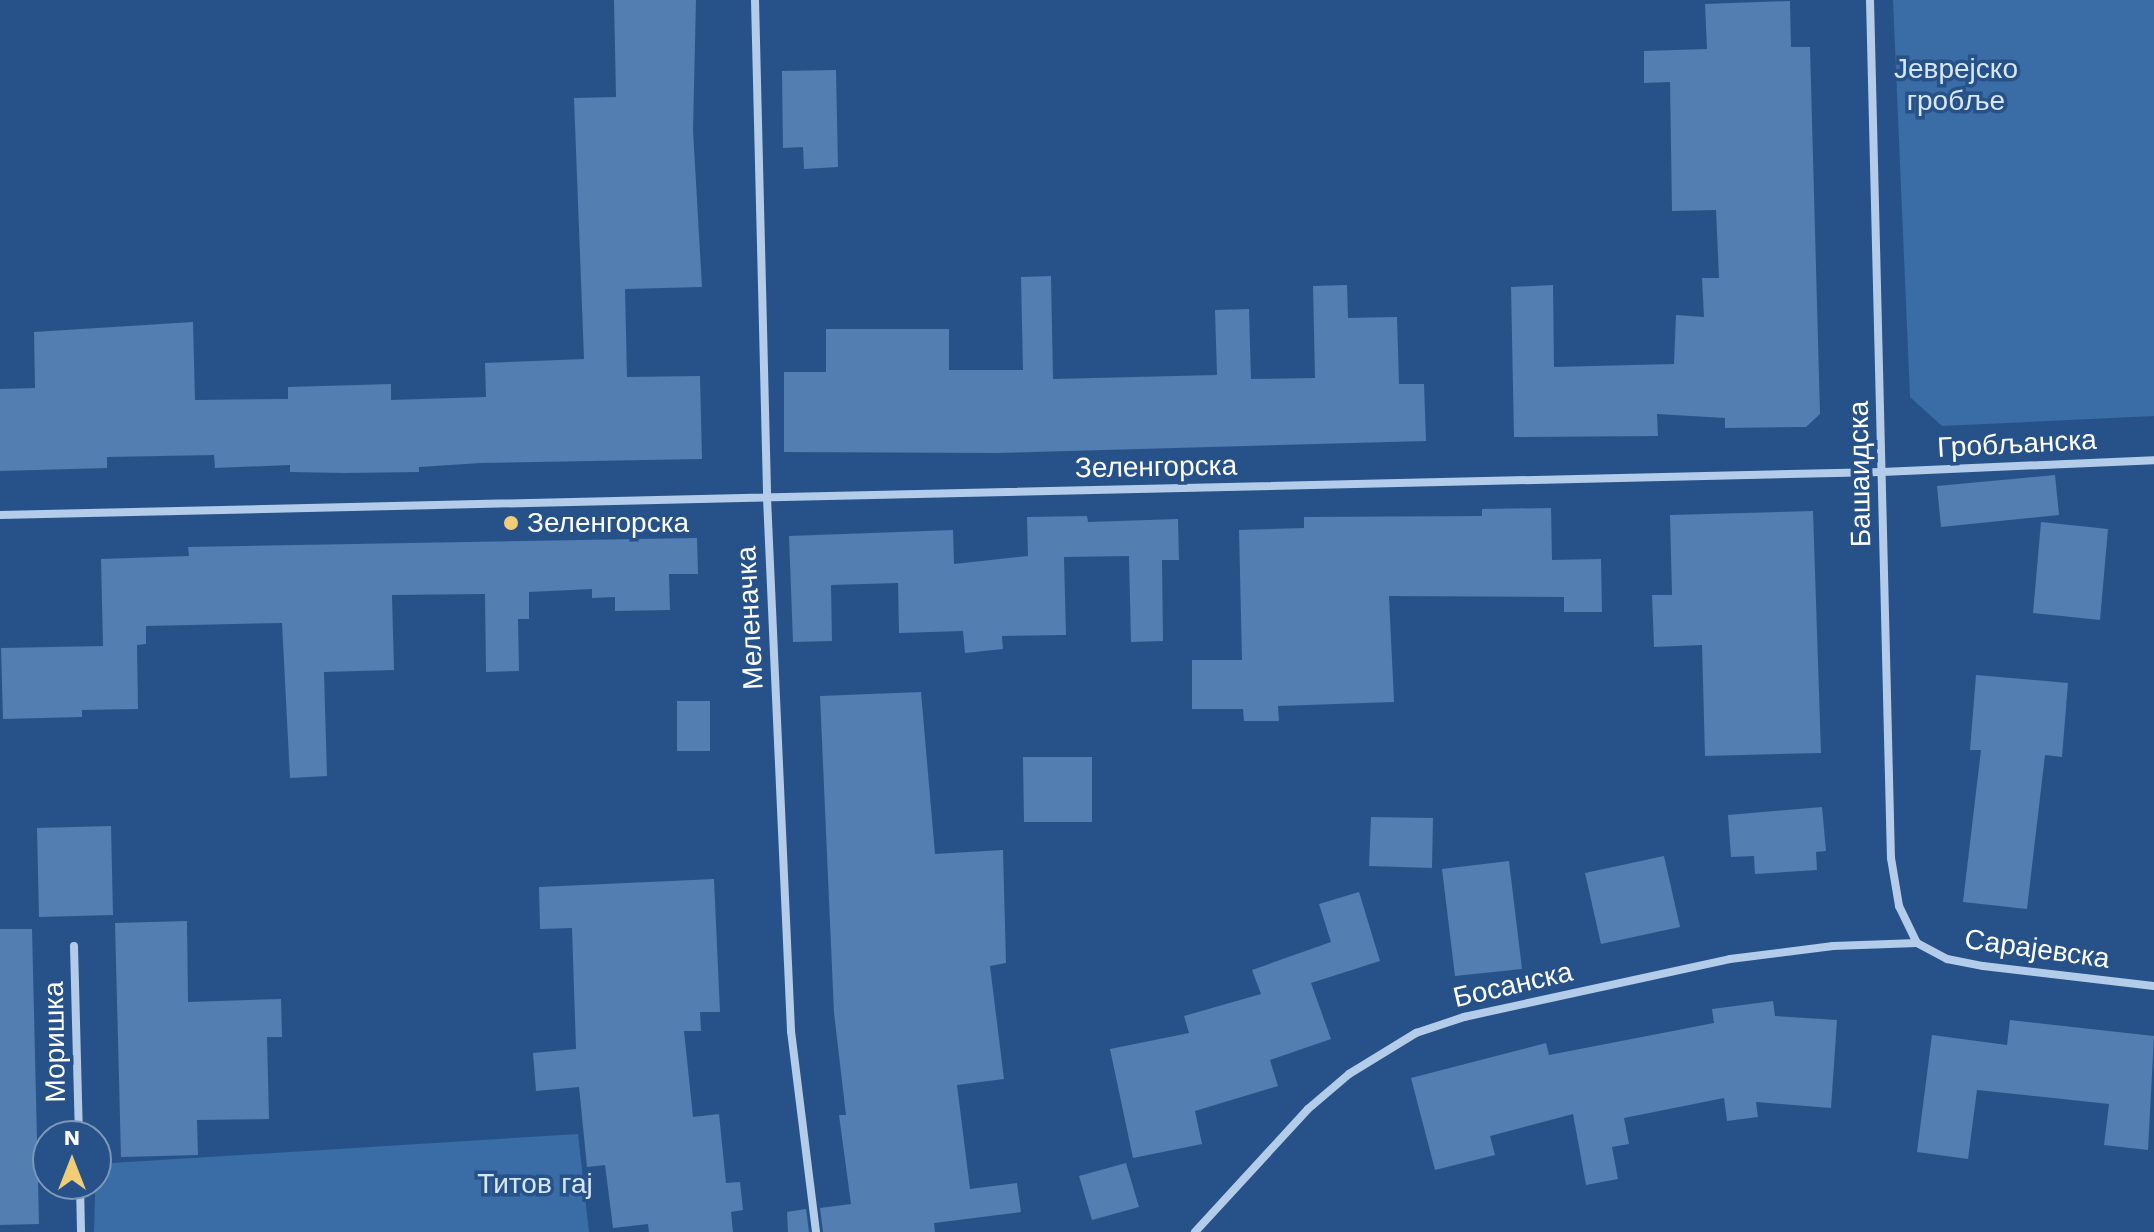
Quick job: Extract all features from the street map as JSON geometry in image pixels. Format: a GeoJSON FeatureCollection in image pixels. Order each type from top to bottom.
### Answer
{"type":"FeatureCollection","features":[{"type":"Feature","properties":{"kind":"street","name":"Меленачка"},"geometry":{"type":"LineString","coordinates":[[755,0],[767,498],[791,1031],[816,1232]]}},
{"type":"Feature","properties":{"kind":"street","name":"Башаидска"},"geometry":{"type":"LineString","coordinates":[[1870,0],[1891,858],[1899,906],[1917,943]]}},
{"type":"Feature","properties":{"kind":"street","name":"Гробљанска"},"geometry":{"type":"LineString","coordinates":[[1882,472],[2154,460]]}},
{"type":"Feature","properties":{"kind":"street","name":"Зеленгорска"},"geometry":{"type":"LineString","coordinates":[[0,515],[1882,472]]}},
{"type":"Feature","properties":{"kind":"street","name":"Сарајевска"},"geometry":{"type":"LineString","coordinates":[[1917,943],[1947,959],[1983,966],[2154,986]]}},
{"type":"Feature","properties":{"kind":"street","name":"Босанска"},"geometry":{"type":"LineString","coordinates":[[1195,1232],[1308,1109],[1349,1074],[1416,1033],[1464,1017],[1730,959],[1833,946],[1917,943]]}},
{"type":"Feature","properties":{"kind":"street","name":"Моришка"},"geometry":{"type":"LineString","coordinates":[[74,946],[79,1120]]}},
{"type":"Feature","properties":{"kind":"street"},"geometry":{"type":"LineString","coordinates":[[80,1200],[81,1232]]}},
{"type":"Feature","properties":{"kind":"green space","name":"Јеврејско гробље"},"geometry":{"type":"Polygon","coordinates":[[[1893,0],[2154,0],[2154,416],[1942,426],[1910,397],[1893,0]]]}},
{"type":"Feature","properties":{"kind":"green space","name":"Титов гај"},"geometry":{"type":"Polygon","coordinates":[[[578,1134],[589,1232],[94,1232],[95,1200],[112,1200],[112,1163],[578,1134]]]}},
{"type":"Feature","properties":{"kind":"building"},"geometry":{"type":"Polygon","coordinates":[[[614,0],[696,0],[693,130],[702,287],[625,289],[627,377],[700,376],[702,459],[481,463],[419,467],[419,472],[345,473],[290,472],[290,465],[215,468],[214,455],[107,457],[107,468],[0,471],[0,389],[35,388],[34,332],[193,322],[195,400],[288,399],[288,387],[391,384],[391,400],[486,397],[485,363],[584,359],[574,98],[616,97],[614,0]]]}},
{"type":"Feature","properties":{"kind":"building"},"geometry":{"type":"Polygon","coordinates":[[[1790,1],[1791,47],[1810,47],[1820,414],[1806,427],[1725,428],[1725,418],[1657,414],[1658,436],[1514,437],[1511,287],[1553,285],[1554,367],[1674,364],[1676,315],[1704,317],[1702,278],[1719,278],[1716,210],[1672,211],[1670,82],[1644,83],[1644,51],[1707,49],[1705,4],[1790,1]]]}},
{"type":"Feature","properties":{"kind":"building"},"geometry":{"type":"Polygon","coordinates":[[[836,70],[838,167],[804,169],[803,147],[783,148],[782,71],[836,70]]]}},
{"type":"Feature","properties":{"kind":"building"},"geometry":{"type":"Polygon","coordinates":[[[1051,276],[1053,379],[1217,375],[1215,310],[1249,309],[1251,379],[1315,378],[1313,286],[1347,285],[1348,318],[1397,317],[1399,384],[1424,384],[1426,441],[996,453],[784,452],[784,372],[826,372],[826,329],[949,329],[949,370],[1023,370],[1021,277],[1051,276]]]}},
{"type":"Feature","properties":{"kind":"building"},"geometry":{"type":"Polygon","coordinates":[[[2055,475],[2059,515],[1941,527],[1937,486],[2055,475]]]}},
{"type":"Feature","properties":{"kind":"building"},"geometry":{"type":"Polygon","coordinates":[[[1551,508],[1552,560],[1601,559],[1602,612],[1564,612],[1564,597],[1389,596],[1394,702],[1278,706],[1279,721],[1244,721],[1243,709],[1192,709],[1192,660],[1242,660],[1239,530],[1304,528],[1304,517],[1482,516],[1482,509],[1551,508]]]}},
{"type":"Feature","properties":{"kind":"building"},"geometry":{"type":"Polygon","coordinates":[[[1813,511],[1821,753],[1705,756],[1702,645],[1654,647],[1652,595],[1672,595],[1670,515],[1813,511]]]}},
{"type":"Feature","properties":{"kind":"building"},"geometry":{"type":"Polygon","coordinates":[[[1087,516],[1088,522],[1178,519],[1179,560],[1162,560],[1163,641],[1131,642],[1129,556],[1064,557],[1066,635],[1002,636],[1003,649],[965,653],[963,631],[899,633],[898,583],[831,585],[832,641],[793,642],[789,536],[953,530],[954,564],[1028,556],[1027,517],[1087,516]]]}},
{"type":"Feature","properties":{"kind":"building"},"geometry":{"type":"Polygon","coordinates":[[[2041,522],[2108,529],[2100,620],[2033,613],[2041,522]]]}},
{"type":"Feature","properties":{"kind":"building"},"geometry":{"type":"Polygon","coordinates":[[[697,538],[698,574],[669,574],[670,610],[615,611],[615,597],[592,598],[592,589],[529,592],[529,619],[518,619],[519,671],[486,672],[485,594],[392,595],[394,670],[324,672],[327,776],[290,778],[282,623],[146,626],[146,644],[137,645],[138,709],[82,710],[82,717],[3,719],[1,648],[103,646],[101,559],[189,556],[188,547],[697,538]]]}},
{"type":"Feature","properties":{"kind":"building"},"geometry":{"type":"Polygon","coordinates":[[[1976,675],[2068,683],[2062,757],[2045,755],[2027,909],[1963,902],[1981,750],[1970,750],[1976,675]]]}},
{"type":"Feature","properties":{"kind":"building"},"geometry":{"type":"Polygon","coordinates":[[[921,692],[935,854],[1003,850],[1006,963],[990,966],[1004,1079],[957,1085],[970,1189],[1017,1183],[1021,1212],[934,1223],[935,1232],[823,1232],[820,1208],[851,1204],[839,1115],[846,1115],[834,1013],[820,696],[921,692]]]}},
{"type":"Feature","properties":{"kind":"building"},"geometry":{"type":"Polygon","coordinates":[[[677,701],[710,701],[710,751],[677,751],[677,701]]]}},
{"type":"Feature","properties":{"kind":"building"},"geometry":{"type":"Polygon","coordinates":[[[1023,757],[1092,757],[1092,822],[1024,822],[1023,757]]]}},
{"type":"Feature","properties":{"kind":"building"},"geometry":{"type":"Polygon","coordinates":[[[1822,807],[1826,851],[1816,852],[1817,870],[1755,874],[1754,856],[1731,857],[1728,815],[1822,807]]]}},
{"type":"Feature","properties":{"kind":"building"},"geometry":{"type":"Polygon","coordinates":[[[1371,817],[1433,818],[1432,868],[1369,866],[1371,817]]]}},
{"type":"Feature","properties":{"kind":"building"},"geometry":{"type":"Polygon","coordinates":[[[111,826],[113,915],[39,917],[37,828],[111,826]]]}},
{"type":"Feature","properties":{"kind":"building"},"geometry":{"type":"Polygon","coordinates":[[[1664,856],[1680,927],[1601,944],[1585,873],[1664,856]]]}},
{"type":"Feature","properties":{"kind":"building"},"geometry":{"type":"Polygon","coordinates":[[[1509,861],[1522,969],[1455,976],[1442,869],[1509,861]]]}},
{"type":"Feature","properties":{"kind":"building"},"geometry":{"type":"Polygon","coordinates":[[[714,879],[720,1012],[700,1012],[701,1031],[684,1031],[693,1117],[719,1114],[726,1183],[740,1182],[743,1210],[731,1212],[733,1232],[649,1232],[648,1224],[613,1228],[605,1165],[587,1167],[579,1087],[536,1091],[533,1053],[576,1049],[572,928],[540,929],[539,887],[714,879]]]}},
{"type":"Feature","properties":{"kind":"building"},"geometry":{"type":"Polygon","coordinates":[[[1359,892],[1380,961],[1311,983],[1331,1039],[1270,1060],[1278,1086],[1195,1111],[1202,1144],[1133,1158],[1110,1049],[1189,1033],[1184,1016],[1261,994],[1252,970],[1331,942],[1319,904],[1359,892]]]}},
{"type":"Feature","properties":{"kind":"building"},"geometry":{"type":"Polygon","coordinates":[[[187,921],[188,1002],[281,999],[282,1037],[267,1037],[269,1119],[197,1120],[198,1155],[121,1157],[115,923],[187,921]]]}},
{"type":"Feature","properties":{"kind":"building"},"geometry":{"type":"Polygon","coordinates":[[[0,929],[32,929],[37,1120],[32,1120],[32,1200],[38,1200],[39,1224],[0,1225],[0,929]]]}},
{"type":"Feature","properties":{"kind":"building"},"geometry":{"type":"Polygon","coordinates":[[[1773,1001],[1775,1016],[1837,1020],[1831,1108],[1756,1102],[1758,1117],[1727,1121],[1724,1098],[1624,1118],[1629,1144],[1612,1147],[1618,1179],[1586,1185],[1573,1114],[1490,1136],[1495,1155],[1435,1170],[1411,1078],[1546,1043],[1549,1055],[1714,1023],[1712,1009],[1773,1001]]]}},
{"type":"Feature","properties":{"kind":"building"},"geometry":{"type":"Polygon","coordinates":[[[2010,1020],[2154,1036],[2148,1150],[2104,1145],[2109,1104],[1977,1090],[1968,1159],[1917,1152],[1932,1035],[2007,1045],[2010,1020]]]}},
{"type":"Feature","properties":{"kind":"building"},"geometry":{"type":"Polygon","coordinates":[[[1126,1163],[1139,1207],[1092,1220],[1079,1176],[1126,1163]]]}},
{"type":"Feature","properties":{"kind":"building"},"geometry":{"type":"Polygon","coordinates":[[[806,1209],[809,1232],[788,1232],[787,1212],[806,1209]]]}},
{"type":"Feature","properties":{"kind":"place","name":"Зеленгорска"},"geometry":{"type":"Point","coordinates":[511,523]}}]}
